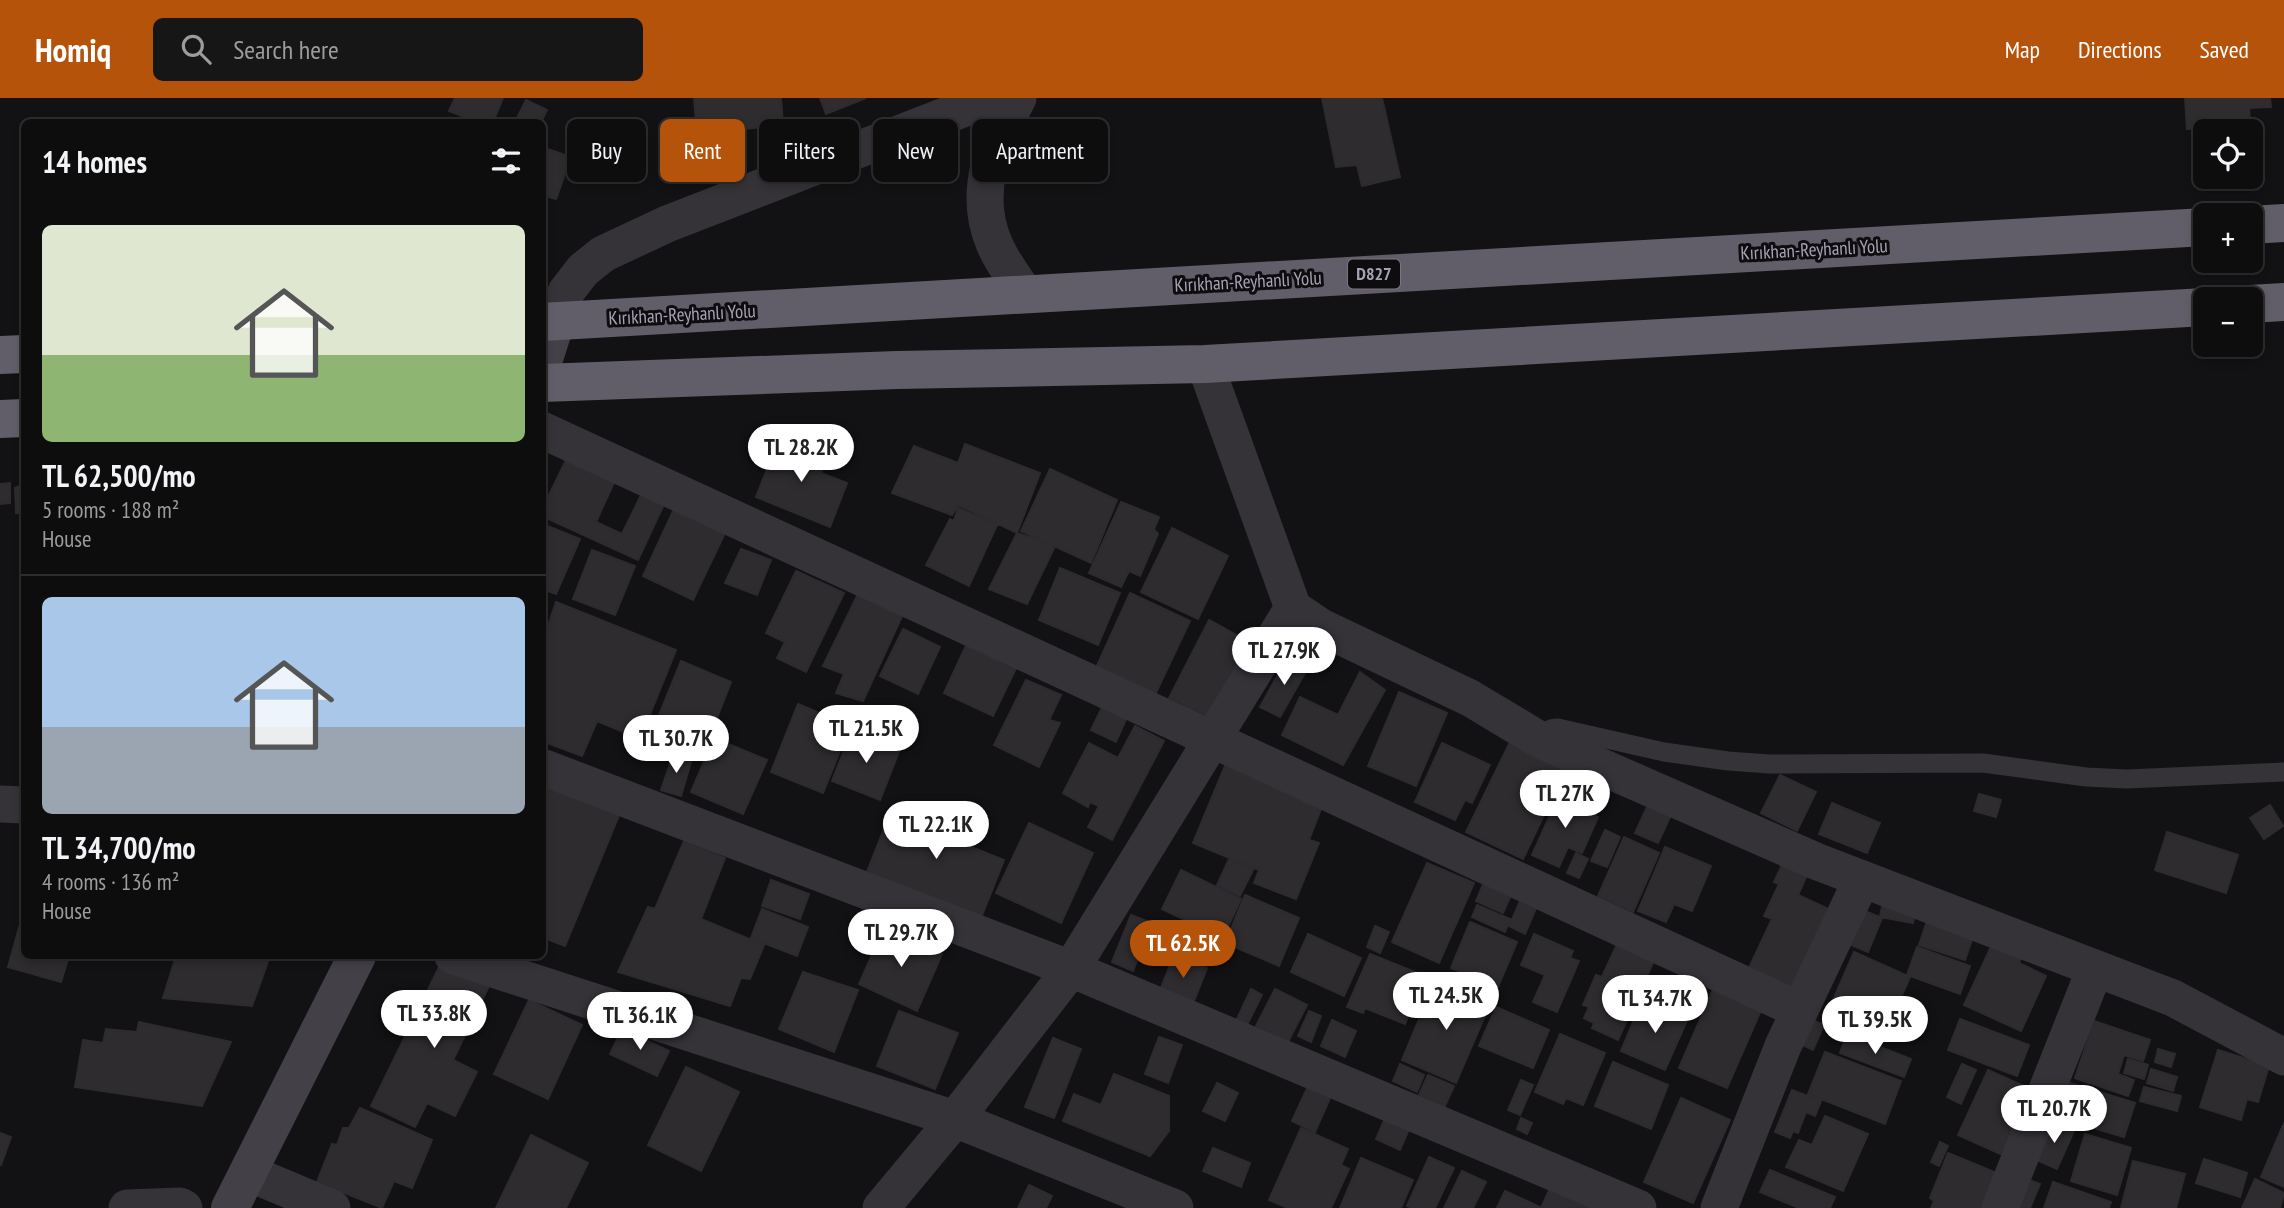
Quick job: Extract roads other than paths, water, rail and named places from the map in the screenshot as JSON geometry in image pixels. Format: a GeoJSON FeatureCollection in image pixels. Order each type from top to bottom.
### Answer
{"type":"FeatureCollection","features":[{"type":"Feature","properties":{"kind":"highway"},"geometry":{"type":"LineString","coordinates":[[2263,224],[2284,223]]}},
{"type":"Feature","properties":{"kind":"highway","name":"Kırıkhan-Reyhanlı Yolu"},"geometry":{"type":"LineString","coordinates":[[549,322],[2193,228]]}},
{"type":"Feature","properties":{"kind":"highway"},"geometry":{"type":"LineString","coordinates":[[2263,303],[2284,302]]}},
{"type":"Feature","properties":{"kind":"highway"},"geometry":{"type":"LineString","coordinates":[[546,383],[897,370],[1205,364],[2193,308]]}},
{"type":"Feature","properties":{"kind":"highway"},"geometry":{"type":"LineString","coordinates":[[0,355],[21,354]]}},
{"type":"Feature","properties":{"kind":"highway"},"geometry":{"type":"LineString","coordinates":[[0,419],[21,418]]}},
{"type":"Feature","properties":{"kind":"main road"},"geometry":{"type":"LineString","coordinates":[[546,340],[549,322]]}},
{"type":"Feature","properties":{"kind":"main road"},"geometry":{"type":"LineString","coordinates":[[230,1208],[356,959]]}},
{"type":"Feature","properties":{"kind":"street"},"geometry":{"type":"LineString","coordinates":[[549,322],[566,292],[583,270],[603,254],[667,225],[990,98]]}},
{"type":"Feature","properties":{"kind":"street"},"geometry":{"type":"LineString","coordinates":[[1018,98],[991,155],[986,180],[986,200],[992,240],[1025,294]]}},
{"type":"Feature","properties":{"kind":"street"},"geometry":{"type":"LineString","coordinates":[[1205,364],[1293,608],[1321,627],[1471,698],[1540,740],[1818,862],[2173,998],[2284,1057]]}},
{"type":"Feature","properties":{"kind":"street"},"geometry":{"type":"LineString","coordinates":[[546,432],[1800,1010]]}},
{"type":"Feature","properties":{"kind":"street"},"geometry":{"type":"LineString","coordinates":[[881,1208],[1071,969],[1293,608]]}},
{"type":"Feature","properties":{"kind":"street"},"geometry":{"type":"LineString","coordinates":[[546,769],[1071,969],[1638,1208]]}},
{"type":"Feature","properties":{"kind":"street"},"geometry":{"type":"LineString","coordinates":[[0,804],[21,805]]}},
{"type":"Feature","properties":{"kind":"street"},"geometry":{"type":"LineString","coordinates":[[1719,1208],[1783,1046],[1862,879]]}},
{"type":"Feature","properties":{"kind":"street"},"geometry":{"type":"LineString","coordinates":[[462,959],[954,1119],[1175,1208]]}},
{"type":"Feature","properties":{"kind":"street"},"geometry":{"type":"LineString","coordinates":[[2000,1208],[2095,969]]}},
{"type":"Feature","properties":{"kind":"street"},"geometry":{"type":"LineString","coordinates":[[249,1173],[332,1208]]}},
{"type":"Feature","properties":{"kind":"street"},"geometry":{"type":"LineString","coordinates":[[127,1208],[184,1208]]}},
{"type":"Feature","properties":{"kind":"lane"},"geometry":{"type":"LineString","coordinates":[[1540,740],[1545,732],[1558,728],[1685,756],[1769,764],[1974,763],[2086,777],[2127,779],[2284,772]]}}]}
